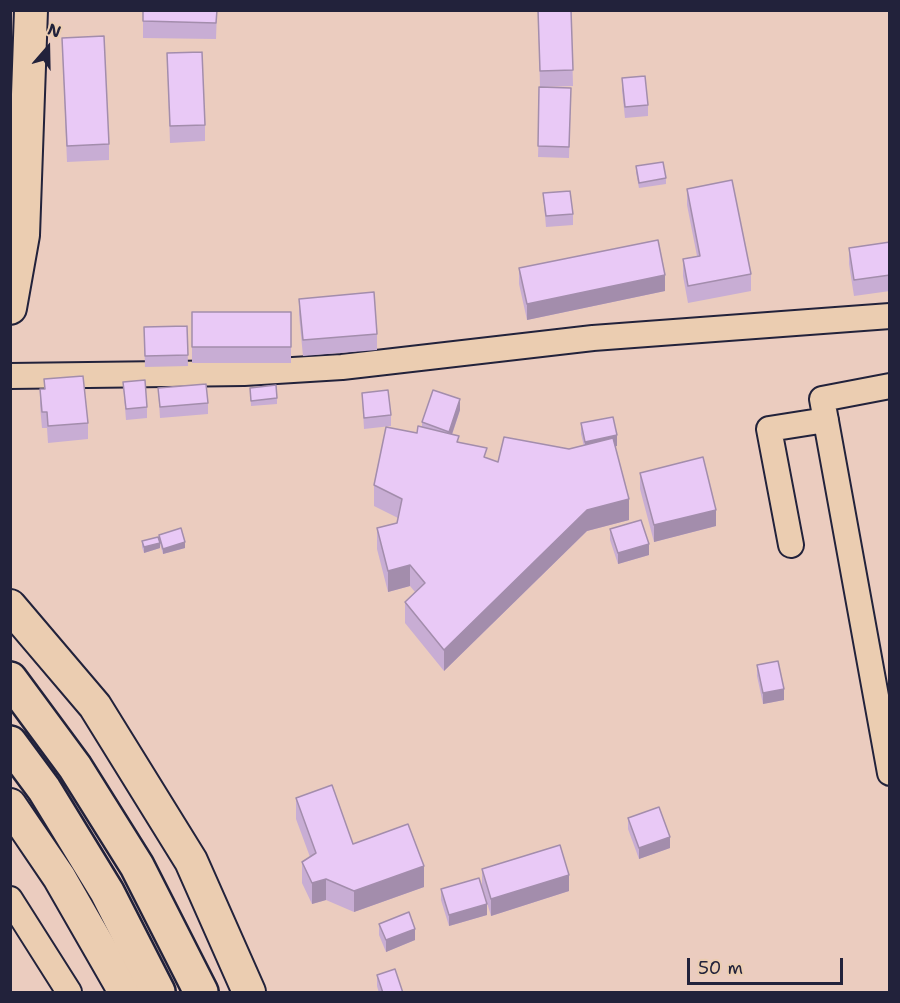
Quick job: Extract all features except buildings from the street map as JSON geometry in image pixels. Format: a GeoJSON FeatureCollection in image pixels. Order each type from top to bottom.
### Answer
{"type":"FeatureCollection","features":[{"type":"Feature","properties":{"kind":"highway"},"geometry":{"type":"LineString","coordinates":[[10,679],[75,767],[100,806],[137,866],[195,978]]}},
{"type":"Feature","properties":{"kind":"highway"},"geometry":{"type":"LineString","coordinates":[[10,743],[44,789],[107,892],[146,989]]}},
{"type":"Feature","properties":{"kind":"main road"},"geometry":{"type":"LineString","coordinates":[[10,308],[23,225],[31,10]]}},
{"type":"Feature","properties":{"kind":"main road"},"geometry":{"type":"LineString","coordinates":[[10,606],[95,706],[191,861],[249,993]]}},
{"type":"Feature","properties":{"kind":"main road"},"geometry":{"type":"LineString","coordinates":[[10,805],[59,877],[146,989]]}},
{"type":"Feature","properties":{"kind":"street"},"geometry":{"type":"LineString","coordinates":[[10,376],[244,373],[331,368],[593,338],[890,316]]}},
{"type":"Feature","properties":{"kind":"street"},"geometry":{"type":"LineString","coordinates":[[890,386],[822,399],[890,773]]}},
{"type":"Feature","properties":{"kind":"street"},"geometry":{"type":"LineString","coordinates":[[791,545],[770,429],[826,420]]}},
{"type":"Feature","properties":{"kind":"street"},"geometry":{"type":"LineString","coordinates":[[10,899],[69,993]]}}]}
